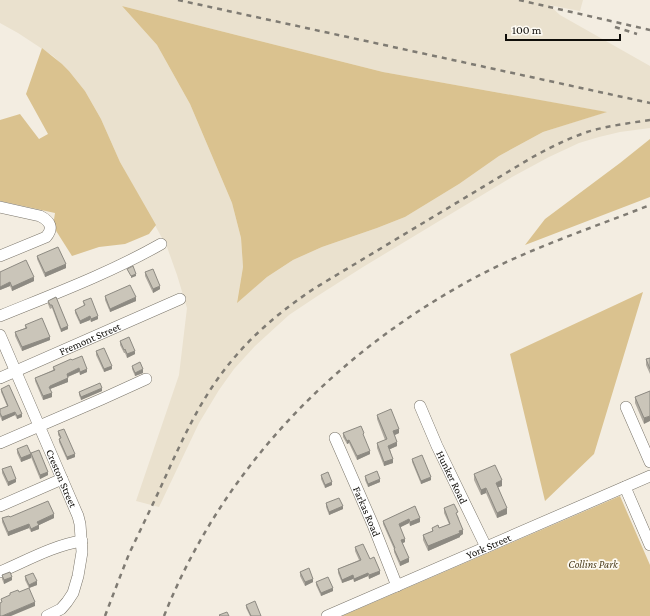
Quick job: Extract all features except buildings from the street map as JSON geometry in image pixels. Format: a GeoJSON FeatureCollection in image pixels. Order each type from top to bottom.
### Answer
{"type":"FeatureCollection","features":[{"type":"Feature","properties":{"kind":"street"},"geometry":{"type":"LineString","coordinates":[[0,207],[40,216],[48,221],[51,228],[50,233],[46,237],[0,256]]}},
{"type":"Feature","properties":{"kind":"street"},"geometry":{"type":"LineString","coordinates":[[0,316],[94,277],[144,254],[161,244]]}},
{"type":"Feature","properties":{"kind":"street","name":"Fremont Street"},"geometry":{"type":"LineString","coordinates":[[0,378],[180,300]]}},
{"type":"Feature","properties":{"kind":"street","name":"Creston Street"},"geometry":{"type":"LineString","coordinates":[[0,335],[78,516],[80,524],[82,552],[78,576],[73,593],[61,609],[47,616]]}},
{"type":"Feature","properties":{"kind":"street"},"geometry":{"type":"LineString","coordinates":[[0,443],[146,379]]}},
{"type":"Feature","properties":{"kind":"street","name":"Hunker Road"},"geometry":{"type":"LineString","coordinates":[[420,406],[486,547]]}},
{"type":"Feature","properties":{"kind":"street"},"geometry":{"type":"LineString","coordinates":[[626,407],[650,462]]}},
{"type":"Feature","properties":{"kind":"street","name":"Farkas Road"},"geometry":{"type":"LineString","coordinates":[[335,438],[373,525],[397,586]]}},
{"type":"Feature","properties":{"kind":"street","name":"York Street"},"geometry":{"type":"LineString","coordinates":[[327,616],[650,476]]}},
{"type":"Feature","properties":{"kind":"street"},"geometry":{"type":"LineString","coordinates":[[0,506],[62,480]]}},
{"type":"Feature","properties":{"kind":"street"},"geometry":{"type":"LineString","coordinates":[[625,487],[650,545]]}},
{"type":"Feature","properties":{"kind":"street"},"geometry":{"type":"LineString","coordinates":[[0,572],[66,544],[82,541]]}},
{"type":"Feature","properties":{"kind":"shaded area"},"geometry":{"type":"Polygon","coordinates":[[[0,0],[583,0],[580,11],[549,5],[560,15],[650,66],[650,128],[620,132],[599,137],[579,143],[549,157],[512,177],[363,267],[289,315],[255,346],[234,369],[219,390],[199,423],[159,507],[136,501],[179,375],[187,308],[177,275],[167,247],[120,162],[101,119],[85,91],[69,71],[53,56],[0,23],[0,0]],[[122,6],[157,45],[190,104],[232,203],[241,238],[243,267],[237,302],[267,277],[293,260],[322,247],[405,217],[459,184],[499,156],[543,132],[606,112],[383,72],[122,6]]]}},
{"type":"Feature","properties":{"kind":"green space"},"geometry":{"type":"Polygon","coordinates":[[[122,6],[383,72],[607,112],[543,132],[499,156],[459,184],[405,217],[322,247],[293,260],[267,277],[237,303],[243,267],[241,238],[232,203],[190,104],[157,45],[122,6]]]}},
{"type":"Feature","properties":{"kind":"green space"},"geometry":{"type":"Polygon","coordinates":[[[42,48],[69,71],[85,91],[101,119],[120,162],[156,225],[149,234],[125,244],[99,247],[72,256],[53,226],[55,213],[0,201],[0,120],[20,114],[39,139],[48,134],[26,94],[42,48]]]}},
{"type":"Feature","properties":{"kind":"green space"},"geometry":{"type":"Polygon","coordinates":[[[650,139],[650,197],[525,245],[545,219],[650,139]]]}},
{"type":"Feature","properties":{"kind":"green space"},"geometry":{"type":"Polygon","coordinates":[[[643,292],[594,454],[545,501],[510,354],[643,292]]]}},
{"type":"Feature","properties":{"kind":"green space","name":"Collins Park"},"geometry":{"type":"Polygon","coordinates":[[[620,496],[650,565],[650,616],[342,616],[620,496]]]}},
{"type":"Feature","properties":{"kind":"railway"},"geometry":{"type":"LineString","coordinates":[[178,0],[650,103]]}},
{"type":"Feature","properties":{"kind":"railway"},"geometry":{"type":"LineString","coordinates":[[519,0],[650,30]]}},
{"type":"Feature","properties":{"kind":"railway"},"geometry":{"type":"LineString","coordinates":[[615,27],[637,34]]}},
{"type":"Feature","properties":{"kind":"railway"},"geometry":{"type":"LineString","coordinates":[[105,616],[129,554],[190,425],[208,394],[229,364],[258,333],[291,305],[315,288],[538,154],[587,132],[610,126],[650,120]]}},
{"type":"Feature","properties":{"kind":"railway"},"geometry":{"type":"LineString","coordinates":[[164,616],[189,562],[218,511],[252,463],[290,419],[331,378],[376,341],[425,307],[476,277],[518,257],[650,205]]}}]}
